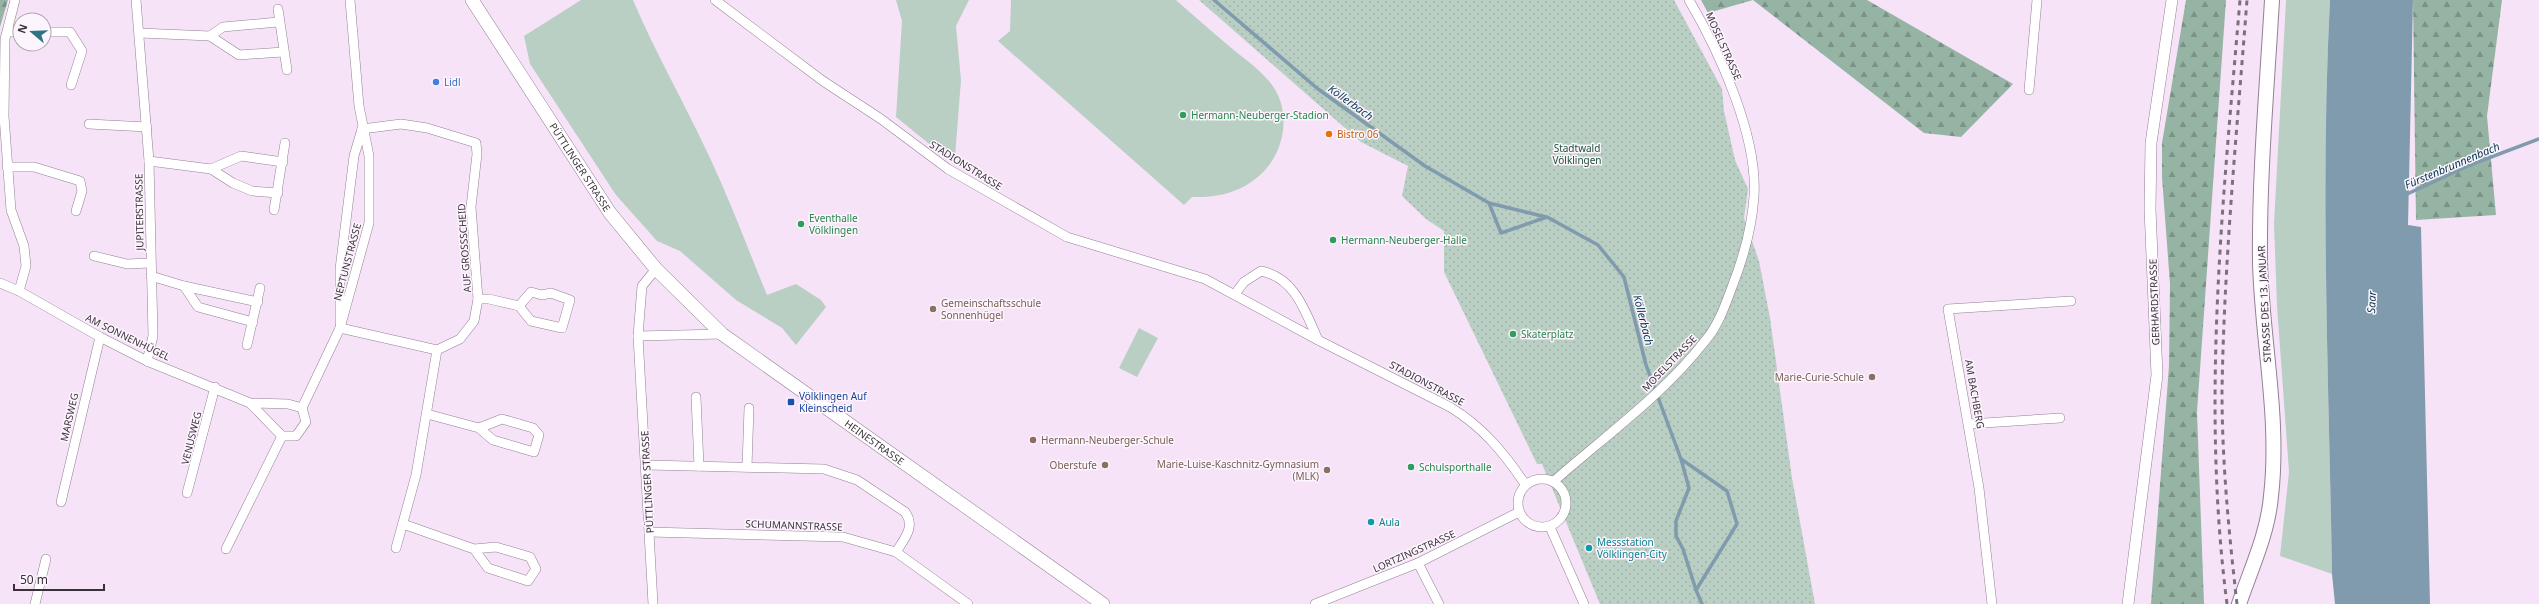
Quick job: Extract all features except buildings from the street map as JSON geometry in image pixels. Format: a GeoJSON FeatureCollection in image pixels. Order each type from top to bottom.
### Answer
{"type":"FeatureCollection","features":[{"type":"Feature","properties":{"kind":"main road","name":"PÜTTLINGER STRASSE"},"geometry":{"type":"LineString","coordinates":[[472,0],[610,213],[656,269]]}},
{"type":"Feature","properties":{"kind":"main road","name":"STRASSE DES 13. JANUAR"},"geometry":{"type":"LineString","coordinates":[[2239,604],[2267,520],[2273,471],[2273,439],[2260,264],[2261,182],[2272,0]]}},
{"type":"Feature","properties":{"kind":"main road","name":"HEINESTRASSE"},"geometry":{"type":"LineString","coordinates":[[656,269],[722,334],[780,377],[1098,600]]}},
{"type":"Feature","properties":{"kind":"street"},"geometry":{"type":"LineString","coordinates":[[15,0],[5,39],[4,67],[7,167],[11,210],[24,246],[26,266],[19,291]]}},
{"type":"Feature","properties":{"kind":"street","name":"JUPITERSTRASSE"},"geometry":{"type":"LineString","coordinates":[[136,0],[140,33],[149,161],[150,263],[153,336],[147,361]]}},
{"type":"Feature","properties":{"kind":"street","name":"NEPTUNSTRASSE"},"geometry":{"type":"LineString","coordinates":[[302,408],[340,328],[369,223],[369,156],[362,129],[350,0]]}},
{"type":"Feature","properties":{"kind":"street","name":"STADIONSTRASSE"},"geometry":{"type":"LineString","coordinates":[[715,0],[805,68],[881,119],[948,169],[1067,237],[1205,279],[1318,340],[1467,417],[1493,441],[1525,484]]}},
{"type":"Feature","properties":{"kind":"street","name":"MOSELSTRASSE"},"geometry":{"type":"LineString","coordinates":[[1554,481],[1655,394],[1706,340],[1722,313],[1738,272],[1750,227],[1754,195],[1750,157],[1740,115],[1722,65],[1689,0]]}},
{"type":"Feature","properties":{"kind":"street"},"geometry":{"type":"LineString","coordinates":[[2029,90],[2037,0]]}},
{"type":"Feature","properties":{"kind":"street","name":"GERHARDSTRASSE"},"geometry":{"type":"LineString","coordinates":[[2128,604],[2157,375],[2150,209],[2150,143],[2172,0]]}},
{"type":"Feature","properties":{"kind":"street"},"geometry":{"type":"LineString","coordinates":[[278,9],[278,22],[287,70]]}},
{"type":"Feature","properties":{"kind":"street"},"geometry":{"type":"LineString","coordinates":[[210,36],[223,27],[278,22]]}},
{"type":"Feature","properties":{"kind":"street"},"geometry":{"type":"LineString","coordinates":[[52,32],[70,32],[82,51],[71,85]]}},
{"type":"Feature","properties":{"kind":"street"},"geometry":{"type":"LineString","coordinates":[[140,33],[210,36],[239,55],[283,52]]}},
{"type":"Feature","properties":{"kind":"street"},"geometry":{"type":"LineString","coordinates":[[88,124],[147,127]]}},
{"type":"Feature","properties":{"kind":"street","name":"AUF GROSSSCHEID"},"geometry":{"type":"LineString","coordinates":[[362,129],[401,124],[427,128],[476,143],[477,154],[471,207],[478,300],[474,321],[460,339],[437,350]]}},
{"type":"Feature","properties":{"kind":"street","name":"NEPTUNSTRASSE"},"geometry":{"type":"LineString","coordinates":[[340,328],[340,269],[354,156],[362,129]]}},
{"type":"Feature","properties":{"kind":"street"},"geometry":{"type":"LineString","coordinates":[[274,210],[285,143]]}},
{"type":"Feature","properties":{"kind":"street"},"geometry":{"type":"LineString","coordinates":[[211,169],[241,156],[283,162]]}},
{"type":"Feature","properties":{"kind":"street","name":"JUPITERSTRASSE"},"geometry":{"type":"LineString","coordinates":[[149,161],[211,169],[233,183],[252,191],[278,193]]}},
{"type":"Feature","properties":{"kind":"street"},"geometry":{"type":"LineString","coordinates":[[7,167],[34,167],[80,181],[82,191],[76,212]]}},
{"type":"Feature","properties":{"kind":"street","name":"JUPITERSTRASSE"},"geometry":{"type":"LineString","coordinates":[[94,256],[128,264],[150,263]]}},
{"type":"Feature","properties":{"kind":"street","name":"PÜTTLINGER STRASSE"},"geometry":{"type":"LineString","coordinates":[[652,604],[647,465],[638,336],[642,286],[656,269]]}},
{"type":"Feature","properties":{"kind":"street"},"geometry":{"type":"LineString","coordinates":[[1235,294],[1244,282],[1261,271],[1275,274],[1290,286],[1300,301],[1318,340]]}},
{"type":"Feature","properties":{"kind":"street"},"geometry":{"type":"LineString","coordinates":[[151,276],[184,286],[258,302]]}},
{"type":"Feature","properties":{"kind":"street","name":"AM SONNENHÜGEL"},"geometry":{"type":"LineString","coordinates":[[0,283],[19,291],[100,338],[147,361],[250,403]]}},
{"type":"Feature","properties":{"kind":"street"},"geometry":{"type":"LineString","coordinates":[[184,286],[198,308],[253,322]]}},
{"type":"Feature","properties":{"kind":"street"},"geometry":{"type":"LineString","coordinates":[[247,345],[260,288]]}},
{"type":"Feature","properties":{"kind":"street"},"geometry":{"type":"LineString","coordinates":[[532,292],[542,295],[552,293],[570,300],[562,328],[532,321],[519,306],[532,292]]}},
{"type":"Feature","properties":{"kind":"street","name":"AUF GROSSSCHEID"},"geometry":{"type":"LineString","coordinates":[[478,300],[489,299],[519,306]]}},
{"type":"Feature","properties":{"kind":"street","name":"AM BACHBERG"},"geometry":{"type":"LineString","coordinates":[[1992,604],[1969,424],[1948,309],[2070,301]]}},
{"type":"Feature","properties":{"kind":"street"},"geometry":{"type":"LineString","coordinates":[[340,328],[437,350],[416,475],[396,548]]}},
{"type":"Feature","properties":{"kind":"street"},"geometry":{"type":"LineString","coordinates":[[638,336],[722,334]]}},
{"type":"Feature","properties":{"kind":"street","name":"MARSWEG"},"geometry":{"type":"LineString","coordinates":[[60,502],[100,338]]}},
{"type":"Feature","properties":{"kind":"street","name":"VENUSWEG"},"geometry":{"type":"LineString","coordinates":[[187,493],[215,388]]}},
{"type":"Feature","properties":{"kind":"street"},"geometry":{"type":"LineString","coordinates":[[696,397],[699,466]]}},
{"type":"Feature","properties":{"kind":"street"},"geometry":{"type":"LineString","coordinates":[[250,403],[288,404],[302,408],[306,422],[300,434],[289,437],[282,436],[250,403]]}},
{"type":"Feature","properties":{"kind":"street"},"geometry":{"type":"LineString","coordinates":[[747,467],[749,408]]}},
{"type":"Feature","properties":{"kind":"street"},"geometry":{"type":"LineString","coordinates":[[427,414],[479,428],[493,440],[534,452],[539,435],[533,428],[502,419],[479,428]]}},
{"type":"Feature","properties":{"kind":"street"},"geometry":{"type":"LineString","coordinates":[[1969,424],[2060,418]]}},
{"type":"Feature","properties":{"kind":"street"},"geometry":{"type":"LineString","coordinates":[[226,549],[282,436]]}},
{"type":"Feature","properties":{"kind":"street"},"geometry":{"type":"LineString","coordinates":[[647,465],[824,468],[857,480],[905,512],[910,519],[910,530],[896,552]]}},
{"type":"Feature","properties":{"kind":"street"},"geometry":{"type":"LineString","coordinates":[[1544,478],[1554,481],[1564,491],[1567,505],[1562,518],[1550,526],[1538,528],[1526,522],[1519,512],[1518,497],[1525,484],[1534,479],[1544,478]]}},
{"type":"Feature","properties":{"kind":"street","name":"LORTZINGSTRASSE"},"geometry":{"type":"LineString","coordinates":[[1315,604],[1327,602],[1418,563],[1519,512]]}},
{"type":"Feature","properties":{"kind":"street"},"geometry":{"type":"LineString","coordinates":[[403,524],[474,549],[496,547],[530,557],[536,569],[528,581],[488,568],[474,549]]}},
{"type":"Feature","properties":{"kind":"street"},"geometry":{"type":"LineString","coordinates":[[1550,526],[1584,604]]}},
{"type":"Feature","properties":{"kind":"street","name":"SCHUMANNSTRASSE"},"geometry":{"type":"LineString","coordinates":[[649,532],[843,537],[896,552],[968,604]]}},
{"type":"Feature","properties":{"kind":"street"},"geometry":{"type":"LineString","coordinates":[[36,604],[46,559]]}},
{"type":"Feature","properties":{"kind":"street"},"geometry":{"type":"LineString","coordinates":[[1418,563],[1439,604]]}},
{"type":"Feature","properties":{"kind":"street"},"geometry":{"type":"LineString","coordinates":[[1098,600],[1106,604]]}},
{"type":"Feature","properties":{"kind":"green space"},"geometry":{"type":"Polygon","coordinates":[[[0,0],[8,0],[0,27],[0,0]]]}},
{"type":"Feature","properties":{"kind":"green space"},"geometry":{"type":"Polygon","coordinates":[[[581,0],[633,0],[651,40],[718,175],[767,295],[796,284],[821,300],[826,307],[796,345],[782,328],[736,300],[680,251],[657,241],[616,195],[530,64],[524,36],[581,0]]]}},
{"type":"Feature","properties":{"kind":"green space"},"geometry":{"type":"Polygon","coordinates":[[[896,0],[969,0],[956,26],[961,80],[955,157],[928,143],[896,117],[902,21],[896,0]]]}},
{"type":"Feature","properties":{"kind":"green space","name":"Hermann-Neuberger-Stadion"},"geometry":{"type":"Polygon","coordinates":[[[1011,0],[1176,0],[1259,71],[1275,90],[1280,101],[1284,125],[1282,137],[1273,159],[1258,177],[1241,188],[1232,192],[1213,196],[1192,197],[1184,205],[998,41],[1010,31],[1011,0]]]}},
{"type":"Feature","properties":{"kind":"green space","name":"Stadtwald Völklingen"},"geometry":{"type":"Polygon","coordinates":[[[1199,0],[1674,0],[1722,89],[1724,111],[1735,160],[1748,189],[1744,218],[1759,261],[1770,318],[1792,478],[1815,604],[1600,604],[1542,464],[1537,464],[1444,272],[1444,231],[1426,219],[1402,196],[1408,166],[1361,142],[1199,0]]]}},
{"type":"Feature","properties":{"kind":"green space"},"geometry":{"type":"Polygon","coordinates":[[[1701,0],[1753,0],[1708,13],[1701,0]]]}},
{"type":"Feature","properties":{"kind":"green space"},"geometry":{"type":"Polygon","coordinates":[[[1753,0],[1867,0],[2013,84],[1961,137],[1924,133],[1753,0]]]}},
{"type":"Feature","properties":{"kind":"green space"},"geometry":{"type":"Polygon","coordinates":[[[2186,0],[2226,0],[2197,412],[2204,604],[2151,604],[2169,366],[2170,284],[2162,177],[2162,143],[2186,0]]]}},
{"type":"Feature","properties":{"kind":"green space"},"geometry":{"type":"Polygon","coordinates":[[[2286,0],[2330,0],[2327,72],[2325,215],[2332,574],[2280,556],[2289,472],[2277,306],[2274,224],[2286,0]]]}},
{"type":"Feature","properties":{"kind":"green space"},"geometry":{"type":"Polygon","coordinates":[[[2413,0],[2502,0],[2487,116],[2496,215],[2416,220],[2413,0]]]}},
{"type":"Feature","properties":{"kind":"green space"},"geometry":{"type":"Polygon","coordinates":[[[1139,328],[1158,338],[1137,377],[1119,368],[1139,328]]]}},
{"type":"Feature","properties":{"kind":"water","name":"Saar"},"geometry":{"type":"Polygon","coordinates":[[[2330,0],[2413,0],[2408,225],[2421,227],[2430,604],[2335,604],[2332,574],[2325,215],[2327,72],[2330,0]]]}},
{"type":"Feature","properties":{"kind":"waterway","name":"Köllerbach"},"geometry":{"type":"LineString","coordinates":[[1214,0],[1318,89],[1425,166],[1489,203],[1501,233],[1547,217],[1598,245],[1624,277],[1646,365],[1681,459],[1727,491],[1737,524],[1696,590],[1702,604]]}},
{"type":"Feature","properties":{"kind":"waterway","name":"Fürstenbrunnenbach"},"geometry":{"type":"LineString","coordinates":[[2405,195],[2470,165],[2539,139]]}},
{"type":"Feature","properties":{"kind":"waterway","name":"Köllerbach"},"geometry":{"type":"LineString","coordinates":[[1489,203],[1546,217]]}},
{"type":"Feature","properties":{"kind":"waterway","name":"Köllerbach"},"geometry":{"type":"LineString","coordinates":[[1681,459],[1689,488],[1676,521],[1676,536],[1683,549],[1696,590]]}},
{"type":"Feature","properties":{"kind":"railway"},"geometry":{"type":"LineString","coordinates":[[2227,604],[2219,529],[2215,378],[2217,302],[2222,226],[2240,0]]}},
{"type":"Feature","properties":{"kind":"railway"},"geometry":{"type":"LineString","coordinates":[[2237,604],[2226,498],[2222,392],[2228,245],[2247,0]]}},
{"type":"Feature","properties":{"kind":"place","name":"Lidl"},"geometry":{"type":"Point","coordinates":[436,82]}},
{"type":"Feature","properties":{"kind":"place","name":"Hermann-Neuberger-Stadion"},"geometry":{"type":"Point","coordinates":[1183,115]}},
{"type":"Feature","properties":{"kind":"place","name":"Bistro 06"},"geometry":{"type":"Point","coordinates":[1329,134]}},
{"type":"Feature","properties":{"kind":"place","name":"Eventhalle Völklingen"},"geometry":{"type":"Point","coordinates":[801,224]}},
{"type":"Feature","properties":{"kind":"place","name":"Hermann-Neuberger-Halle"},"geometry":{"type":"Point","coordinates":[1333,240]}},
{"type":"Feature","properties":{"kind":"place","name":"Gemeinschaftsschule Sonnenhügel"},"geometry":{"type":"Point","coordinates":[933,309]}},
{"type":"Feature","properties":{"kind":"place","name":"Skaterplatz"},"geometry":{"type":"Point","coordinates":[1513,334]}},
{"type":"Feature","properties":{"kind":"place","name":"Marie-Curie-Schule"},"geometry":{"type":"Point","coordinates":[1872,377]}},
{"type":"Feature","properties":{"kind":"place","name":"Völklingen Auf Kleinscheid"},"geometry":{"type":"Point","coordinates":[791,402]}},
{"type":"Feature","properties":{"kind":"place","name":"Hermann-Neuberger-Schule"},"geometry":{"type":"Point","coordinates":[1033,440]}},
{"type":"Feature","properties":{"kind":"place","name":"Oberstufe"},"geometry":{"type":"Point","coordinates":[1105,465]}},
{"type":"Feature","properties":{"kind":"place","name":"Schulsporthalle"},"geometry":{"type":"Point","coordinates":[1411,467]}},
{"type":"Feature","properties":{"kind":"place","name":"Marie-Luise-Kaschnitz-Gymnasium (MLK)"},"geometry":{"type":"Point","coordinates":[1327,470]}},
{"type":"Feature","properties":{"kind":"place","name":"Aula"},"geometry":{"type":"Point","coordinates":[1371,522]}},
{"type":"Feature","properties":{"kind":"place","name":"Messstation Völklingen-City"},"geometry":{"type":"Point","coordinates":[1589,548]}}]}
